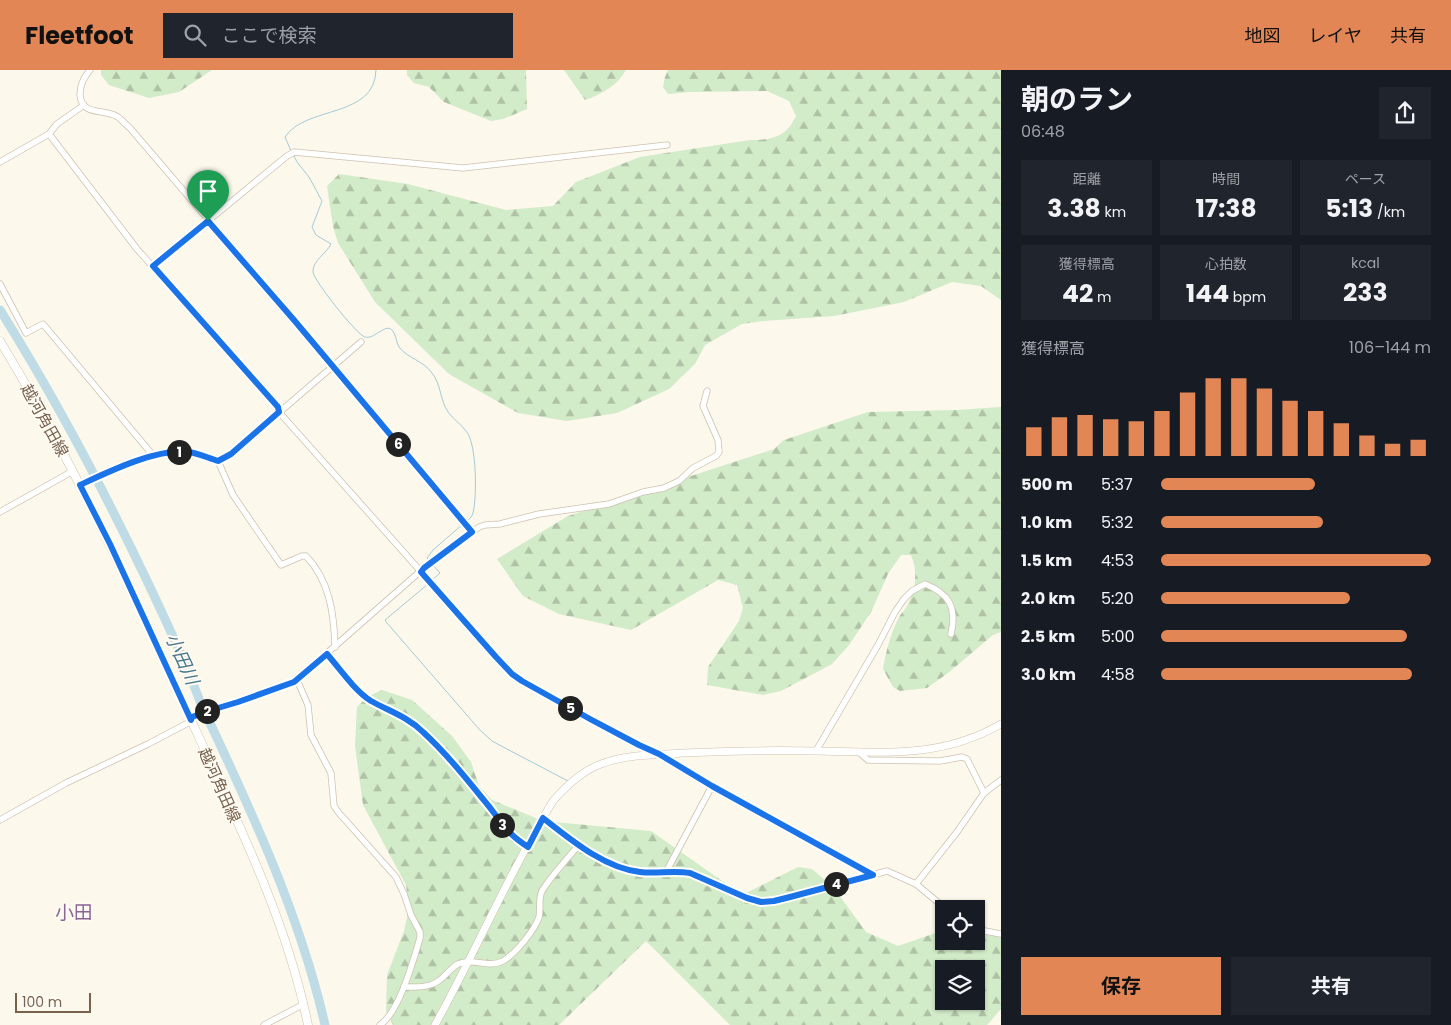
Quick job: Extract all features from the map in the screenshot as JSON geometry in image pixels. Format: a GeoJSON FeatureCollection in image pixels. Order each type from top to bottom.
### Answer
{"type":"FeatureCollection","features":[{"type":"Feature","properties":{"kind":"main road","name":"越河角田線"},"geometry":{"type":"LineString","coordinates":[[0,341],[54,434],[115,554],[191,720],[269,896],[290,954],[308,1025]]}},
{"type":"Feature","properties":{"kind":"street"},"geometry":{"type":"LineString","coordinates":[[90,70],[80,87],[80,99],[84,105],[88,109],[118,117],[130,128],[472,532]]}},
{"type":"Feature","properties":{"kind":"street"},"geometry":{"type":"LineString","coordinates":[[0,162],[49,134],[57,124],[84,105]]}},
{"type":"Feature","properties":{"kind":"street"},"geometry":{"type":"LineString","coordinates":[[49,134],[137,248],[249,372],[278,407],[279,412],[512,674],[590,719],[659,754],[712,786],[873,875]]}},
{"type":"Feature","properties":{"kind":"street"},"geometry":{"type":"LineString","coordinates":[[153,266],[294,152],[463,168],[667,145]]}},
{"type":"Feature","properties":{"kind":"street"},"geometry":{"type":"LineString","coordinates":[[0,284],[26,333],[43,324],[151,453],[152,457]]}},
{"type":"Feature","properties":{"kind":"street"},"geometry":{"type":"LineString","coordinates":[[80,485],[116,468],[169,452],[187,452],[218,461],[231,454],[361,342]]}},
{"type":"Feature","properties":{"kind":"street"},"geometry":{"type":"LineString","coordinates":[[0,820],[66,783],[148,744],[188,722],[192,717],[279,688],[297,680],[424,568],[472,532],[485,525],[500,524],[526,516],[609,504],[643,492],[664,488],[679,481],[693,468],[716,456],[719,452],[718,440],[703,406],[708,391]]}},
{"type":"Feature","properties":{"kind":"street"},"geometry":{"type":"LineString","coordinates":[[218,461],[233,494],[281,565],[306,556],[322,580],[330,599],[334,616],[335,647]]}},
{"type":"Feature","properties":{"kind":"street"},"geometry":{"type":"LineString","coordinates":[[0,512],[73,471]]}},
{"type":"Feature","properties":{"kind":"street"},"geometry":{"type":"LineString","coordinates":[[816,751],[878,645],[895,612],[912,591],[925,584],[946,596],[952,605],[951,634]]}},
{"type":"Feature","properties":{"kind":"street"},"geometry":{"type":"LineString","coordinates":[[327,654],[362,694],[402,716],[425,733],[462,774],[506,830],[528,847]]}},
{"type":"Feature","properties":{"kind":"street"},"geometry":{"type":"LineString","coordinates":[[297,680],[308,705],[311,735],[331,773],[334,806],[396,877],[404,894],[406,904],[420,932],[420,938],[404,987],[394,1009],[380,1025]]}},
{"type":"Feature","properties":{"kind":"street"},"geometry":{"type":"LineString","coordinates":[[435,1025],[470,961],[496,904],[553,801],[576,778],[599,764],[633,756],[659,754],[816,751],[907,753],[935,748],[982,734],[1001,724]]}},
{"type":"Feature","properties":{"kind":"street"},"geometry":{"type":"LineString","coordinates":[[860,753],[868,760],[940,761],[962,757],[967,759],[984,793]]}},
{"type":"Feature","properties":{"kind":"street"},"geometry":{"type":"LineString","coordinates":[[916,884],[958,832],[984,793],[1001,780]]}},
{"type":"Feature","properties":{"kind":"street"},"geometry":{"type":"LineString","coordinates":[[666,872],[712,786]]}},
{"type":"Feature","properties":{"kind":"street"},"geometry":{"type":"LineString","coordinates":[[543,818],[578,846],[614,865],[631,870],[681,871],[690,873],[747,898],[761,902],[782,899],[891,871],[916,884],[935,901]]}},
{"type":"Feature","properties":{"kind":"street"},"geometry":{"type":"LineString","coordinates":[[404,987],[432,984],[439,981],[458,964],[470,961],[494,964],[512,955],[536,924],[542,892],[578,846]]}},
{"type":"Feature","properties":{"kind":"street"},"geometry":{"type":"LineString","coordinates":[[985,931],[1001,934]]}},
{"type":"Feature","properties":{"kind":"street"},"geometry":{"type":"LineString","coordinates":[[264,1025],[304,1004]]}},
{"type":"Feature","properties":{"kind":"green space"},"geometry":{"type":"Polygon","coordinates":[[[101,70],[212,70],[179,92],[149,98],[109,85],[101,75],[101,70]]]}},
{"type":"Feature","properties":{"kind":"green space"},"geometry":{"type":"Polygon","coordinates":[[[407,70],[526,70],[527,109],[503,119],[491,121],[444,102],[429,87],[414,83],[407,75],[407,70]]]}},
{"type":"Feature","properties":{"kind":"green space"},"geometry":{"type":"Polygon","coordinates":[[[564,70],[626,70],[609,89],[585,100],[564,70]]]}},
{"type":"Feature","properties":{"kind":"green space"},"geometry":{"type":"Polygon","coordinates":[[[668,70],[1001,70],[1001,300],[981,286],[952,282],[904,302],[834,316],[742,324],[705,345],[695,364],[669,389],[617,413],[567,421],[518,413],[449,374],[375,302],[338,243],[333,226],[327,186],[339,174],[408,184],[506,210],[553,206],[576,182],[640,157],[772,138],[788,129],[796,116],[789,101],[767,91],[668,94],[663,87],[668,70]]]}},
{"type":"Feature","properties":{"kind":"green space"},"geometry":{"type":"Polygon","coordinates":[[[1001,407],[1001,632],[993,635],[927,688],[900,691],[893,687],[883,669],[894,629],[913,592],[915,567],[911,555],[901,555],[888,574],[871,612],[849,645],[832,664],[781,691],[763,695],[707,685],[708,667],[739,621],[743,608],[737,585],[718,580],[631,630],[559,614],[523,596],[497,559],[568,516],[774,449],[784,440],[868,412],[1001,407]]]}},
{"type":"Feature","properties":{"kind":"green space"},"geometry":{"type":"Polygon","coordinates":[[[382,690],[412,700],[452,736],[471,762],[479,786],[492,800],[543,821],[651,831],[735,890],[748,892],[798,867],[812,869],[833,887],[866,932],[898,946],[935,933],[935,950],[985,950],[985,927],[1001,931],[1001,1009],[987,1025],[730,1025],[646,941],[559,1025],[393,1025],[386,1012],[387,975],[404,931],[409,909],[406,885],[363,805],[355,746],[357,707],[367,697],[382,690]]]}},
{"type":"Feature","properties":{"kind":"waterway"},"geometry":{"type":"LineString","coordinates":[[291,151],[285,137],[295,127],[308,120],[352,104],[364,97],[373,86],[376,70]]}},
{"type":"Feature","properties":{"kind":"waterway"},"geometry":{"type":"LineString","coordinates":[[293,154],[309,177],[322,201],[312,227],[316,235],[331,244],[313,268],[320,286],[336,307],[365,337],[372,336],[389,328],[392,330],[402,351],[425,365],[435,377],[448,412],[470,437],[474,458],[475,496],[473,514],[466,522]]}},
{"type":"Feature","properties":{"kind":"waterway","name":"小田川"},"geometry":{"type":"LineString","coordinates":[[0,310],[75,438],[121,526],[187,667],[200,702],[273,864],[302,943],[325,1025]]}},
{"type":"Feature","properties":{"kind":"waterway"},"geometry":{"type":"LineString","coordinates":[[430,561],[427,558],[433,550],[463,524]]}},
{"type":"Feature","properties":{"kind":"waterway"},"geometry":{"type":"LineString","coordinates":[[431,581],[440,573],[432,564]]}},
{"type":"Feature","properties":{"kind":"waterway"},"geometry":{"type":"LineString","coordinates":[[428,584],[385,620],[387,623],[479,729],[492,741],[568,781]]}},
{"type":"Feature","properties":{"kind":"district","name":"小田"},"geometry":{"type":"Point","coordinates":[74,912]}},
{"type":"Feature","properties":{"kind":"route"},"geometry":{"type":"LineString","coordinates":[[208,221],[472,532],[421,572],[512,674],[558,702],[659,754],[712,786],[873,875],[774,901],[761,902],[747,898],[690,873],[681,871],[640,872],[614,865],[578,846],[543,818],[528,847],[506,830],[462,774],[425,733],[402,716],[362,694],[327,654],[294,682],[208,711],[192,717],[191,720],[110,544],[80,485],[116,468],[169,452],[187,452],[218,461],[231,454],[279,412],[278,407],[249,372],[153,266],[208,221]]}}]}
